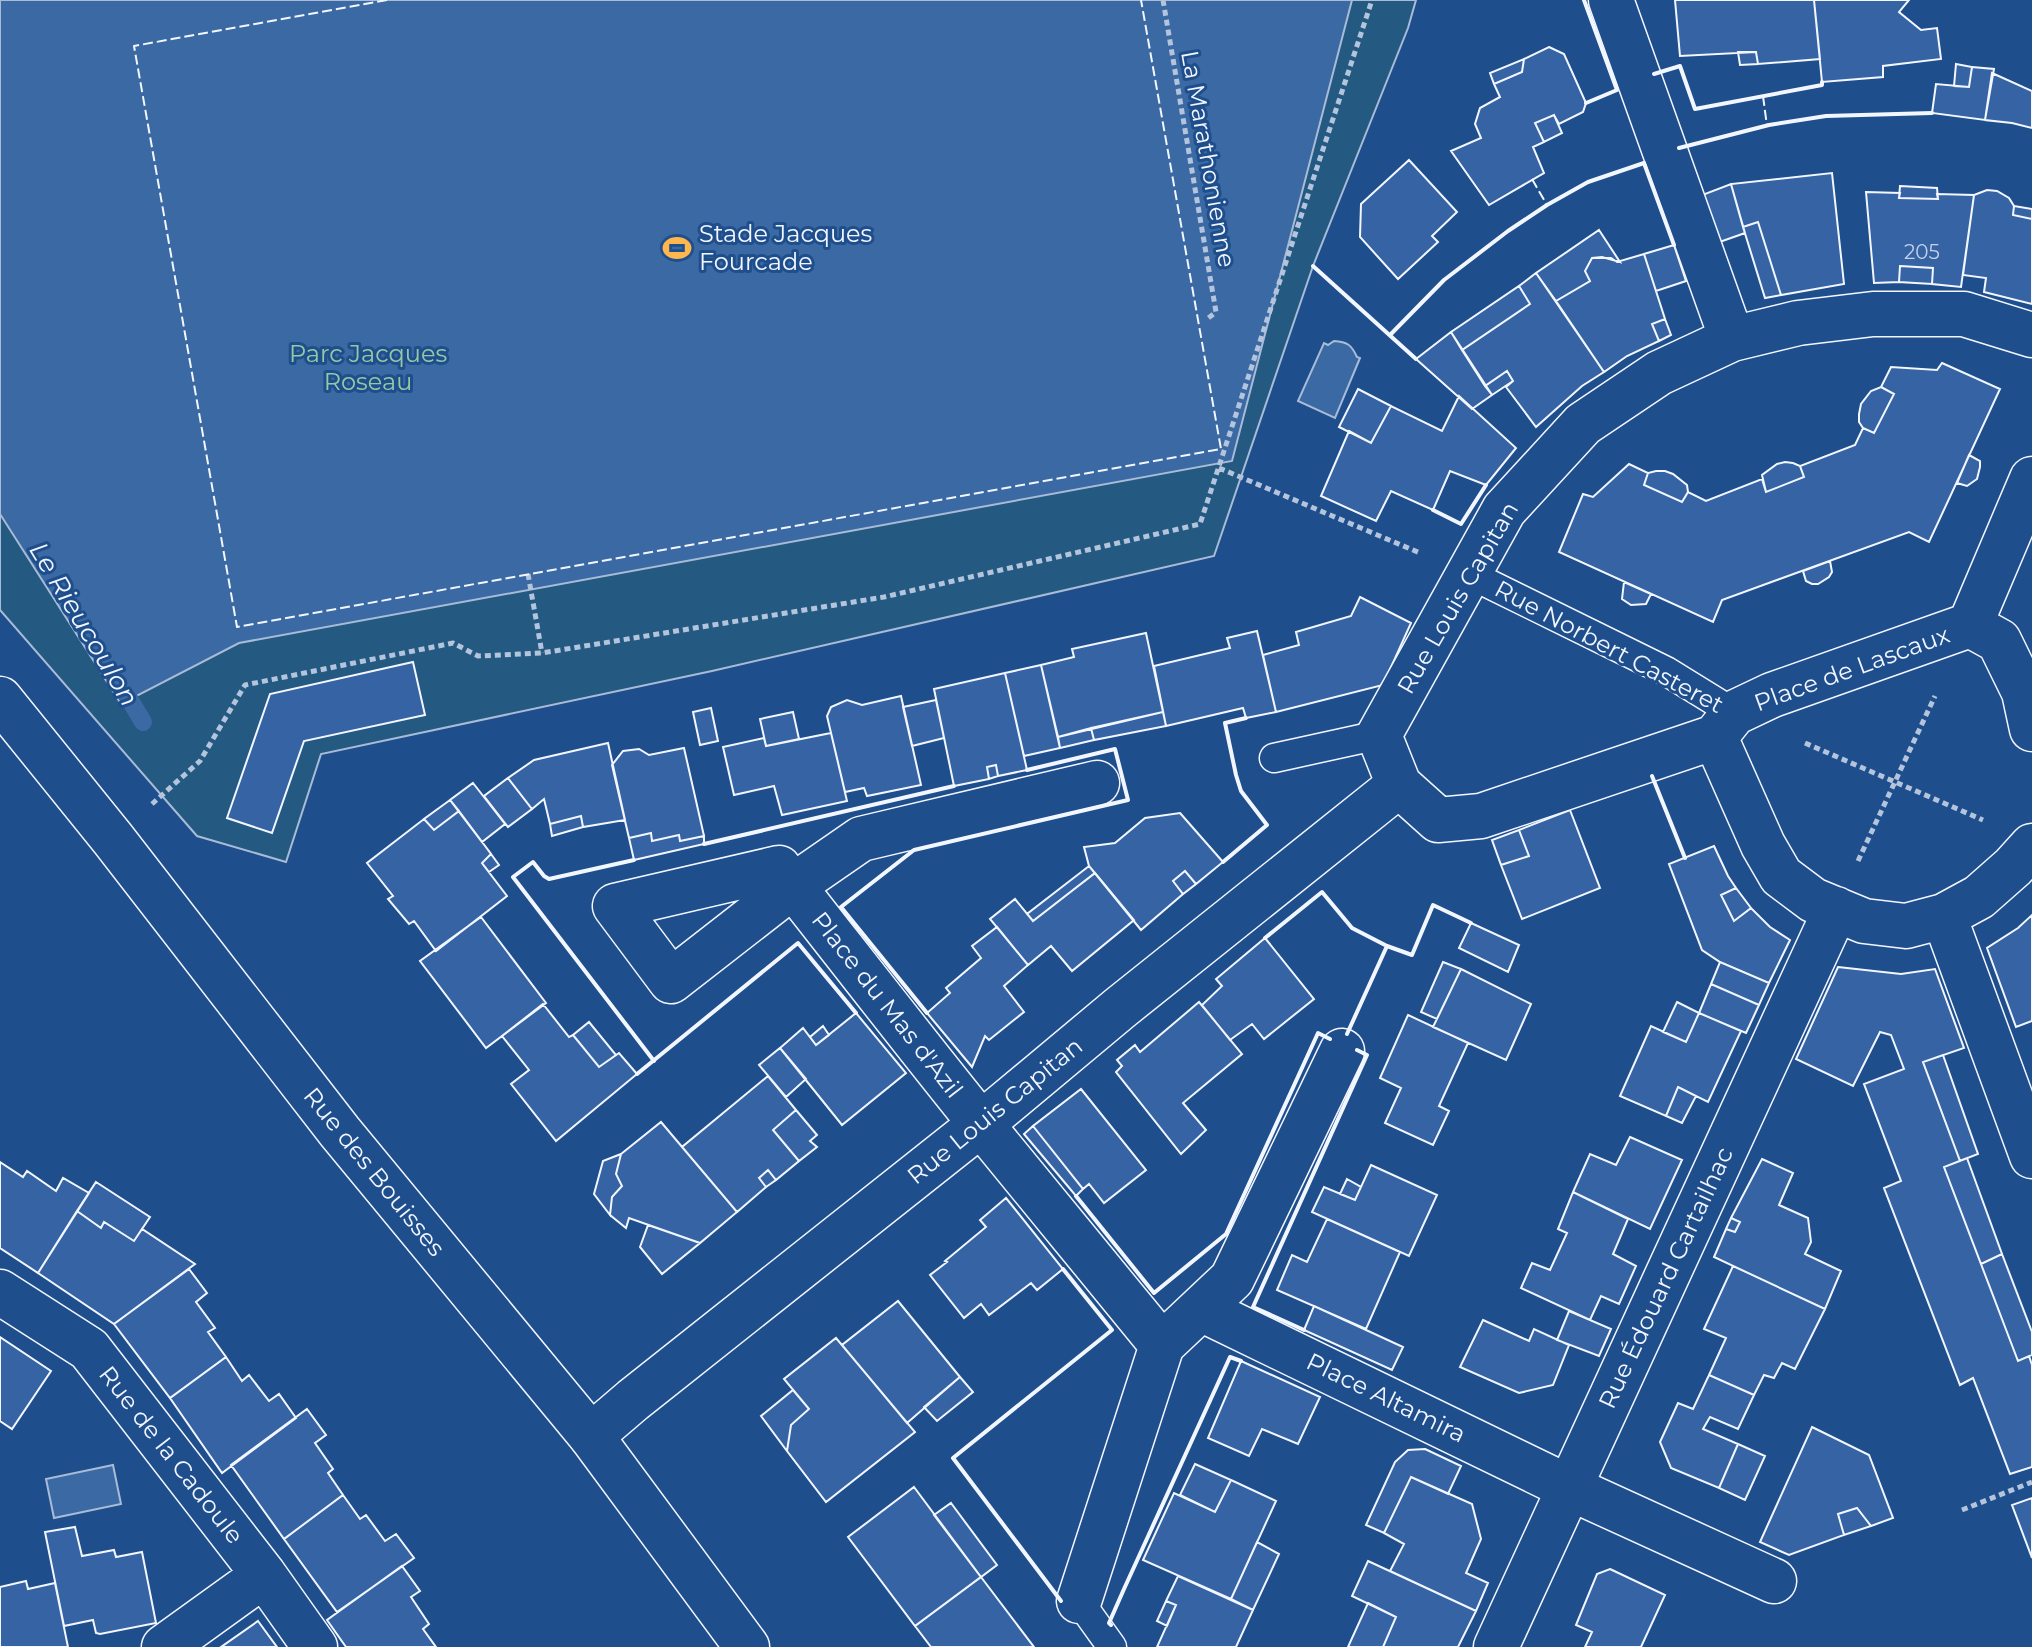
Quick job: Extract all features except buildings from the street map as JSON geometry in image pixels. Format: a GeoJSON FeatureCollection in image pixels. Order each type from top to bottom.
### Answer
{"type":"FeatureCollection","features":[{"type":"Feature","properties":{"kind":"street"},"geometry":{"type":"LineString","coordinates":[[1611,0],[1732,339]]}},
{"type":"Feature","properties":{"kind":"street","name":"Rue Louis Capitan"},"geometry":{"type":"LineString","coordinates":[[1379,735],[1504,510],[1583,424],[1659,373],[1732,339],[1798,323],[1873,314],[1964,314],[2032,335]]}},
{"type":"Feature","properties":{"kind":"street"},"geometry":{"type":"LineString","coordinates":[[1970,625],[2032,479]]}},
{"type":"Feature","properties":{"kind":"street","name":"Place de Lascaux"},"geometry":{"type":"LineString","coordinates":[[1724,725],[1772,695],[1970,625],[1999,641],[2024,692],[2032,729]]}},
{"type":"Feature","properties":{"kind":"street","name":"Rue des Bouisses"},"geometry":{"type":"LineString","coordinates":[[0,699],[113,839],[340,1132],[591,1436],[747,1647]]}},
{"type":"Feature","properties":{"kind":"street"},"geometry":{"type":"LineString","coordinates":[[1379,735],[1399,785],[1438,820],[1481,816],[1724,725],[1763,845],[1781,876],[1813,900],[1864,921],[1906,926],[1944,916],[1979,897],[2013,867],[2014,836]]}},
{"type":"Feature","properties":{"kind":"street","name":"Place du Mas d'Azil"},"geometry":{"type":"LineString","coordinates":[[981,1124],[793,886],[861,839],[1097,783]]}},
{"type":"Feature","properties":{"kind":"street","name":"Rue Louis Capitan"},"geometry":{"type":"LineString","coordinates":[[591,1436],[1399,785]]}},
{"type":"Feature","properties":{"kind":"street","name":"Rue Édouard Cartailhac"},"geometry":{"type":"LineString","coordinates":[[1496,1647],[1836,909]]}},
{"type":"Feature","properties":{"kind":"street"},"geometry":{"type":"LineString","coordinates":[[1944,916],[2032,1156]]}},
{"type":"Feature","properties":{"kind":"street"},"geometry":{"type":"LineString","coordinates":[[1079,1601],[1162,1345],[1232,1279],[1342,1051]]}},
{"type":"Feature","properties":{"kind":"street"},"geometry":{"type":"LineString","coordinates":[[981,1124],[1162,1345]]}},
{"type":"Feature","properties":{"kind":"street","name":"Rue de la Cadoule"},"geometry":{"type":"LineString","coordinates":[[0,1292],[89,1349],[264,1575],[315,1647]]}},
{"type":"Feature","properties":{"kind":"street","name":"Place Altamira"},"geometry":{"type":"LineString","coordinates":[[1201,1309],[1570,1488],[1774,1581]]}},
{"type":"Feature","properties":{"kind":"street"},"geometry":{"type":"LineString","coordinates":[[164,1647],[264,1575]]}},
{"type":"Feature","properties":{"kind":"lane","name":"Rue Norbert Casteret"},"geometry":{"type":"LineString","coordinates":[[1469,574],[1666,671],[1724,725]]}},
{"type":"Feature","properties":{"kind":"lane"},"geometry":{"type":"LineString","coordinates":[[1274,758],[1379,735]]}},
{"type":"Feature","properties":{"kind":"lane"},"geometry":{"type":"LineString","coordinates":[[1079,1601],[1112,1647]]}},
{"type":"Feature","properties":{"kind":"path","name":"La Marathonienne"},"geometry":{"type":"LineString","coordinates":[[1163,0],[1216,312],[1207,319]]}},
{"type":"Feature","properties":{"kind":"path"},"geometry":{"type":"LineString","coordinates":[[113,839],[200,761],[245,685],[453,643],[478,656],[542,653],[884,597],[1200,524],[1372,0]]}},
{"type":"Feature","properties":{"kind":"path","name":"Rue Norbert Casteret"},"geometry":{"type":"LineString","coordinates":[[1219,468],[1469,574]]}},
{"type":"Feature","properties":{"kind":"path"},"geometry":{"type":"LineString","coordinates":[[528,574],[542,653]]}},
{"type":"Feature","properties":{"kind":"path","name":"Place de Lascaux"},"geometry":{"type":"LineString","coordinates":[[1836,909],[1970,625]]}},
{"type":"Feature","properties":{"kind":"path","name":"Place de Lascaux"},"geometry":{"type":"LineString","coordinates":[[1724,725],[1895,782],[2014,836]]}},
{"type":"Feature","properties":{"kind":"path"},"geometry":{"type":"LineString","coordinates":[[1962,1510],[2032,1482]]}},
{"type":"Feature","properties":{"kind":"green space","name":"Stade Jacques Fourcade"},"geometry":{"type":"Polygon","coordinates":[[[0,0],[1416,0],[1408,28],[1313,266],[1214,556],[712,671],[321,754],[286,862],[197,836],[0,610],[0,0]]]}},
{"type":"Feature","properties":{"kind":"water","name":"Stade Jacques Fourcade"},"geometry":{"type":"Polygon","coordinates":[[[0,0],[1352,0],[1232,461],[239,643],[121,704],[0,514],[0,0]]]}},
{"type":"Feature","properties":{"kind":"water"},"geometry":{"type":"Polygon","coordinates":[[[1334,341],[1348,344],[1360,358],[1335,418],[1298,401],[1324,343],[1328,345],[1334,341]]]}},
{"type":"Feature","properties":{"kind":"water"},"geometry":{"type":"Polygon","coordinates":[[[113,1465],[121,1504],[54,1518],[46,1479],[113,1465]]]}},
{"type":"Feature","properties":{"kind":"waterway","name":"Le Rieucoulon"},"geometry":{"type":"LineString","coordinates":[[118,680],[143,722]]}},
{"type":"Feature","properties":{"kind":"fence"},"geometry":{"type":"LineString","coordinates":[[387,0],[134,46],[237,627],[1221,449],[1141,0]]}},
{"type":"Feature","properties":{"kind":"fence"},"geometry":{"type":"LineString","coordinates":[[1763,96],[1767,126]]}},
{"type":"Feature","properties":{"kind":"fence"},"geometry":{"type":"LineString","coordinates":[[1532,179],[1547,205]]}},
{"type":"Feature","properties":{"kind":"wall"},"geometry":{"type":"LineString","coordinates":[[1584,0],[1617,90],[1586,103]]}},
{"type":"Feature","properties":{"kind":"wall"},"geometry":{"type":"LineString","coordinates":[[1654,74],[1680,66],[1695,109],[1822,85],[1822,82]]}},
{"type":"Feature","properties":{"kind":"wall"},"geometry":{"type":"LineString","coordinates":[[1679,148],[1769,125],[1826,116],[1932,113]]}},
{"type":"Feature","properties":{"kind":"wall"},"geometry":{"type":"LineString","coordinates":[[1390,335],[1444,280],[1508,231],[1588,182],[1644,163],[1674,245]]}},
{"type":"Feature","properties":{"kind":"wall"},"geometry":{"type":"LineString","coordinates":[[1313,266],[1416,359]]}},
{"type":"Feature","properties":{"kind":"wall"},"geometry":{"type":"LineString","coordinates":[[1433,510],[1461,524],[1486,485]]}},
{"type":"Feature","properties":{"kind":"wall"},"geometry":{"type":"LineString","coordinates":[[1223,862],[1267,825],[1241,791],[1225,723],[1246,718]]}},
{"type":"Feature","properties":{"kind":"wall"},"geometry":{"type":"LineString","coordinates":[[927,1013],[841,907],[914,850],[1128,800],[1115,749],[1027,770]]}},
{"type":"Feature","properties":{"kind":"wall"},"geometry":{"type":"LineString","coordinates":[[1652,776],[1685,858]]}},
{"type":"Feature","properties":{"kind":"wall"},"geometry":{"type":"LineString","coordinates":[[704,844],[954,786]]}},
{"type":"Feature","properties":{"kind":"wall"},"geometry":{"type":"LineString","coordinates":[[634,860],[549,879],[533,862],[513,877],[654,1061]]}},
{"type":"Feature","properties":{"kind":"wall"},"geometry":{"type":"LineString","coordinates":[[1265,938],[1322,892],[1352,928],[1387,946],[1347,1034]]}},
{"type":"Feature","properties":{"kind":"wall"},"geometry":{"type":"LineString","coordinates":[[1387,946],[1412,955],[1433,905],[1471,923]]}},
{"type":"Feature","properties":{"kind":"wall"},"geometry":{"type":"LineString","coordinates":[[637,1074],[798,943],[856,1013]]}},
{"type":"Feature","properties":{"kind":"wall"},"geometry":{"type":"LineString","coordinates":[[1076,1196],[1154,1293],[1226,1234],[1318,1033],[1330,1039]]}},
{"type":"Feature","properties":{"kind":"wall"},"geometry":{"type":"LineString","coordinates":[[1304,1330],[1253,1307],[1367,1055],[1357,1050]]}},
{"type":"Feature","properties":{"kind":"wall"},"geometry":{"type":"LineString","coordinates":[[1061,1601],[953,1458],[1112,1330],[1063,1269]]}},
{"type":"Feature","properties":{"kind":"wall"},"geometry":{"type":"LineString","coordinates":[[1111,1625],[1109,1623],[1124,1589],[1230,1357],[1241,1361]]}},
{"type":"Feature","properties":{"kind":"place","name":"Stade Jacques Fourcade"},"geometry":{"type":"Point","coordinates":[677,248]}},
{"type":"Feature","properties":{"kind":"park label","name":"Parc Jacques Roseau"},"geometry":{"type":"Point","coordinates":[368,368]}}]}
